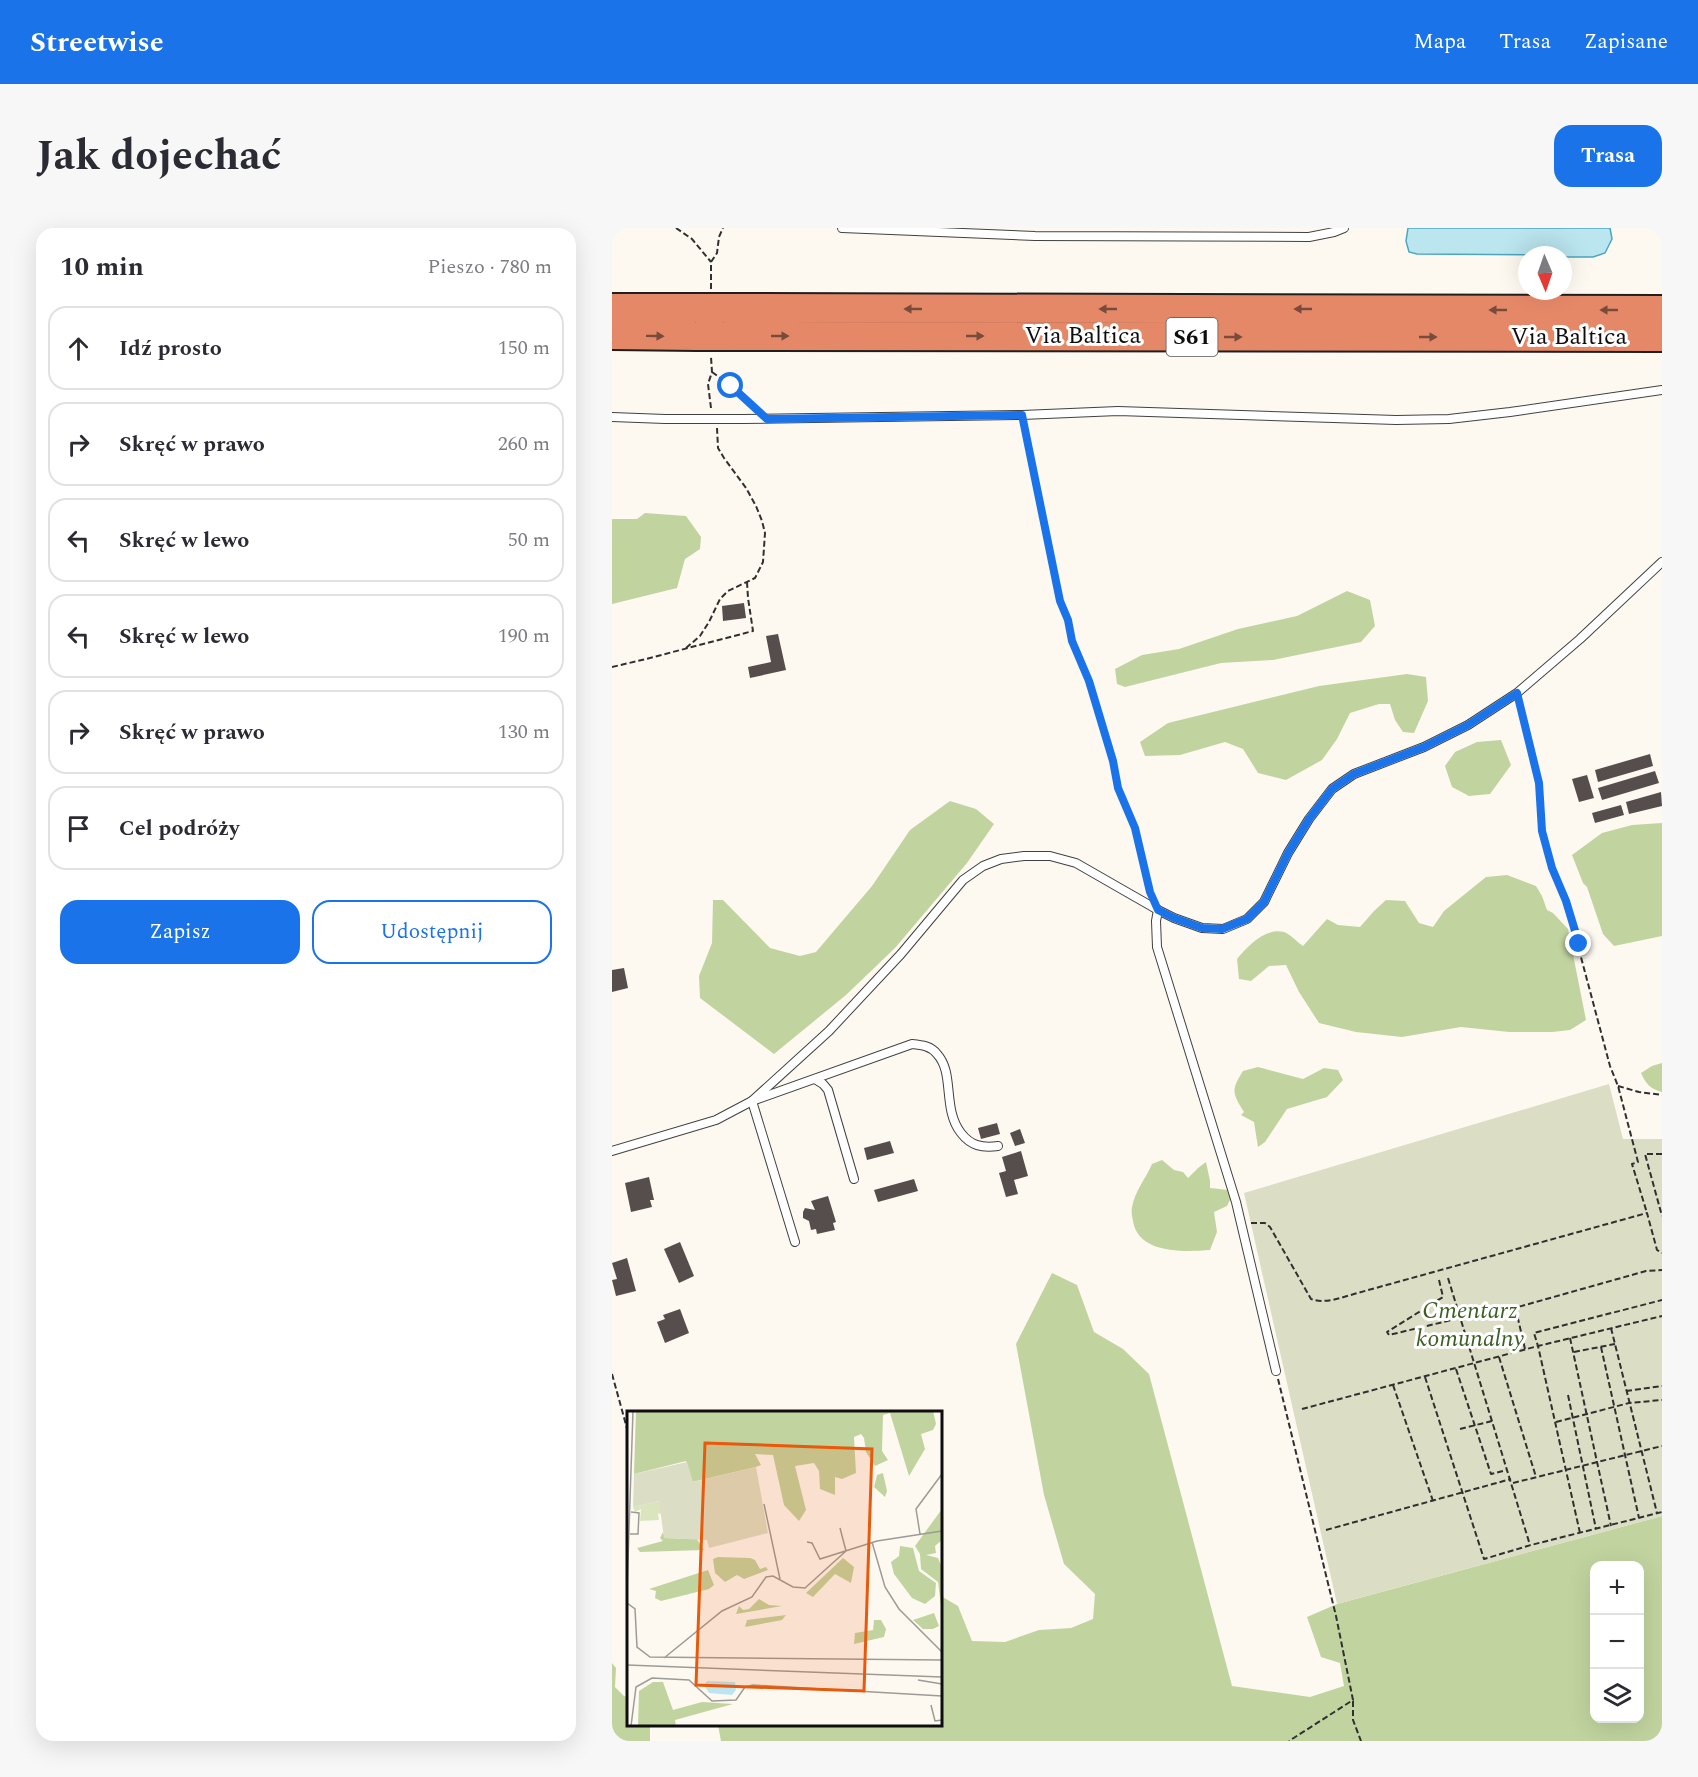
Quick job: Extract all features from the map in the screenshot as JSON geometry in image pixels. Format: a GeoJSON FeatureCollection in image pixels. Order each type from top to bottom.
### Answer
{"type":"FeatureCollection","features":[{"type":"Feature","properties":{"kind":"highway","name":"Via Baltica"},"geometry":{"type":"LineString","coordinates":[[612,308],[710,320],[1662,337]]}},
{"type":"Feature","properties":{"kind":"highway","name":"Via Baltica"},"geometry":{"type":"LineString","coordinates":[[612,335],[710,320],[1662,310]]}},
{"type":"Feature","properties":{"kind":"lane"},"geometry":{"type":"LineString","coordinates":[[842,228],[1035,236],[1309,237],[1344,228]]}},
{"type":"Feature","properties":{"kind":"lane"},"geometry":{"type":"LineString","coordinates":[[612,417],[767,419],[1022,415],[1118,411],[1396,420],[1449,419],[1662,390]]}},
{"type":"Feature","properties":{"kind":"lane"},"geometry":{"type":"LineString","coordinates":[[752,1101],[829,1031],[901,954],[963,880],[983,866],[1001,859],[1050,856],[1076,863],[1158,910],[1202,928],[1222,929],[1247,919],[1264,902],[1288,853],[1309,819],[1332,789],[1354,774],[1424,747],[1468,725],[1517,693],[1580,639],[1662,562]]}},
{"type":"Feature","properties":{"kind":"lane"},"geometry":{"type":"LineString","coordinates":[[1158,910],[1157,947],[1242,1222],[1276,1371]]}},
{"type":"Feature","properties":{"kind":"lane"},"geometry":{"type":"LineString","coordinates":[[612,1151],[716,1120],[752,1101],[912,1044],[927,1046],[937,1053],[944,1063],[951,1116],[958,1129],[972,1144],[984,1148],[998,1146]]}},
{"type":"Feature","properties":{"kind":"lane"},"geometry":{"type":"LineString","coordinates":[[815,1079],[828,1090],[854,1179]]}},
{"type":"Feature","properties":{"kind":"lane"},"geometry":{"type":"LineString","coordinates":[[752,1101],[795,1242]]}},
{"type":"Feature","properties":{"kind":"path"},"geometry":{"type":"LineString","coordinates":[[676,228],[692,239],[711,262]]}},
{"type":"Feature","properties":{"kind":"path"},"geometry":{"type":"LineString","coordinates":[[687,648],[700,636],[720,599],[728,591],[755,578],[763,562],[765,533],[762,521],[746,488],[718,448],[708,384],[712,372],[711,262],[717,253],[723,228]]}},
{"type":"Feature","properties":{"kind":"path"},"geometry":{"type":"LineString","coordinates":[[712,372],[767,419]]}},
{"type":"Feature","properties":{"kind":"path"},"geometry":{"type":"LineString","coordinates":[[1022,415],[1047,547],[1060,601],[1068,620],[1072,641],[1089,681],[1113,761],[1118,788],[1135,828],[1150,892],[1158,910]]}},
{"type":"Feature","properties":{"kind":"path"},"geometry":{"type":"LineString","coordinates":[[612,667],[753,631],[747,582]]}},
{"type":"Feature","properties":{"kind":"path"},"geometry":{"type":"LineString","coordinates":[[1517,693],[1539,783],[1542,831],[1552,868],[1566,901],[1610,1066],[1618,1086],[1638,1162],[1632,1164],[1657,1250],[1662,1253]]}},
{"type":"Feature","properties":{"kind":"path"},"geometry":{"type":"LineString","coordinates":[[1618,1086],[1662,1095]]}},
{"type":"Feature","properties":{"kind":"path"},"geometry":{"type":"LineString","coordinates":[[1662,1154],[1645,1154],[1661,1205],[1662,1216]]}},
{"type":"Feature","properties":{"kind":"path"},"geometry":{"type":"LineString","coordinates":[[1242,1222],[1265,1223],[1270,1227],[1311,1299],[1318,1301],[1354,1294],[1647,1213]]}},
{"type":"Feature","properties":{"kind":"path"},"geometry":{"type":"LineString","coordinates":[[1526,1350],[1516,1310],[1518,1307],[1646,1271],[1662,1270]]}},
{"type":"Feature","properties":{"kind":"path"},"geometry":{"type":"LineString","coordinates":[[1448,1278],[1530,1545]]}},
{"type":"Feature","properties":{"kind":"path"},"geometry":{"type":"LineString","coordinates":[[1438,1280],[1443,1298],[1388,1332],[1389,1335],[1460,1318]]}},
{"type":"Feature","properties":{"kind":"path"},"geometry":{"type":"LineString","coordinates":[[1580,1533],[1534,1333],[1662,1300]]}},
{"type":"Feature","properties":{"kind":"path"},"geometry":{"type":"LineString","coordinates":[[1302,1409],[1538,1346],[1662,1316]]}},
{"type":"Feature","properties":{"kind":"path"},"geometry":{"type":"LineString","coordinates":[[1611,1328],[1657,1513]]}},
{"type":"Feature","properties":{"kind":"path"},"geometry":{"type":"LineString","coordinates":[[1570,1338],[1611,1526]]}},
{"type":"Feature","properties":{"kind":"path"},"geometry":{"type":"LineString","coordinates":[[1574,1352],[1615,1344]]}},
{"type":"Feature","properties":{"kind":"path"},"geometry":{"type":"LineString","coordinates":[[1601,1347],[1624,1456],[1640,1518]]}},
{"type":"Feature","properties":{"kind":"path"},"geometry":{"type":"LineString","coordinates":[[1498,1357],[1536,1478]]}},
{"type":"Feature","properties":{"kind":"path"},"geometry":{"type":"LineString","coordinates":[[1456,1369],[1491,1474],[1508,1470]]}},
{"type":"Feature","properties":{"kind":"path"},"geometry":{"type":"LineString","coordinates":[[1276,1371],[1336,1616],[1353,1700],[1353,1720],[1361,1741]]}},
{"type":"Feature","properties":{"kind":"path"},"geometry":{"type":"LineString","coordinates":[[612,1374],[627,1428]]}},
{"type":"Feature","properties":{"kind":"path"},"geometry":{"type":"LineString","coordinates":[[1425,1377],[1484,1559],[1662,1512]]}},
{"type":"Feature","properties":{"kind":"path"},"geometry":{"type":"LineString","coordinates":[[1393,1385],[1433,1501]]}},
{"type":"Feature","properties":{"kind":"path"},"geometry":{"type":"LineString","coordinates":[[1626,1391],[1662,1386]]}},
{"type":"Feature","properties":{"kind":"path"},"geometry":{"type":"LineString","coordinates":[[1568,1395],[1596,1529]]}},
{"type":"Feature","properties":{"kind":"path"},"geometry":{"type":"LineString","coordinates":[[1555,1422],[1629,1403],[1662,1400]]}},
{"type":"Feature","properties":{"kind":"path"},"geometry":{"type":"LineString","coordinates":[[1460,1429],[1492,1420]]}},
{"type":"Feature","properties":{"kind":"path"},"geometry":{"type":"LineString","coordinates":[[1512,1484],[1662,1446]]}},
{"type":"Feature","properties":{"kind":"path"},"geometry":{"type":"LineString","coordinates":[[1326,1530],[1511,1479]]}},
{"type":"Feature","properties":{"kind":"path"},"geometry":{"type":"LineString","coordinates":[[1289,1741],[1353,1700]]}},
{"type":"Feature","properties":{"kind":"green space"},"geometry":{"type":"Polygon","coordinates":[[[645,513],[686,516],[701,537],[700,549],[685,559],[677,588],[612,604],[612,519],[637,519],[645,513]]]}},
{"type":"Feature","properties":{"kind":"green space"},"geometry":{"type":"Polygon","coordinates":[[[1347,591],[1370,600],[1375,626],[1361,642],[1273,660],[1221,663],[1125,687],[1117,684],[1115,669],[1142,655],[1179,649],[1238,629],[1297,616],[1347,591]]]}},
{"type":"Feature","properties":{"kind":"green space"},"geometry":{"type":"Polygon","coordinates":[[[1407,674],[1426,677],[1428,701],[1414,733],[1403,732],[1395,720],[1390,704],[1379,704],[1350,713],[1337,739],[1322,760],[1286,780],[1258,773],[1243,749],[1225,742],[1180,755],[1145,756],[1140,742],[1168,723],[1319,686],[1407,674]]]}},
{"type":"Feature","properties":{"kind":"green space"},"geometry":{"type":"Polygon","coordinates":[[[1501,740],[1511,765],[1490,794],[1469,796],[1452,787],[1445,766],[1455,752],[1477,742],[1501,740]]]}},
{"type":"Feature","properties":{"kind":"green space"},"geometry":{"type":"Polygon","coordinates":[[[950,801],[976,809],[994,824],[967,863],[895,948],[846,995],[774,1054],[700,998],[699,976],[712,943],[713,900],[723,900],[770,948],[800,956],[816,952],[872,886],[910,830],[950,801]]]}},
{"type":"Feature","properties":{"kind":"green space"},"geometry":{"type":"Polygon","coordinates":[[[1662,823],[1662,936],[1614,946],[1603,934],[1587,887],[1583,883],[1572,855],[1602,833],[1632,825],[1662,823]]]}},
{"type":"Feature","properties":{"kind":"green space"},"geometry":{"type":"Polygon","coordinates":[[[1507,875],[1536,886],[1547,910],[1553,913],[1568,929],[1586,1020],[1570,1030],[1509,1032],[1461,1027],[1402,1037],[1356,1032],[1319,1023],[1299,992],[1286,965],[1269,966],[1251,981],[1239,979],[1237,959],[1257,939],[1270,932],[1289,934],[1303,946],[1327,919],[1338,925],[1360,927],[1386,900],[1405,901],[1419,923],[1433,927],[1444,911],[1486,877],[1507,875]]]}},
{"type":"Feature","properties":{"kind":"green space"},"geometry":{"type":"Polygon","coordinates":[[[1662,1063],[1662,1092],[1649,1086],[1641,1073],[1662,1063]]]}},
{"type":"Feature","properties":{"kind":"green space"},"geometry":{"type":"Polygon","coordinates":[[[1258,1067],[1303,1079],[1324,1068],[1338,1070],[1343,1080],[1327,1097],[1287,1109],[1265,1142],[1258,1147],[1254,1122],[1241,1115],[1244,1112],[1234,1092],[1243,1071],[1258,1067]]]}},
{"type":"Feature","properties":{"kind":"green space","name":"Cmentarz komunalny"},"geometry":{"type":"Polygon","coordinates":[[[1609,1084],[1623,1139],[1662,1139],[1662,1516],[1337,1604],[1244,1193],[1609,1084]]]}},
{"type":"Feature","properties":{"kind":"green space"},"geometry":{"type":"Polygon","coordinates":[[[1162,1160],[1174,1170],[1183,1172],[1188,1178],[1206,1162],[1210,1188],[1228,1190],[1231,1198],[1227,1206],[1214,1212],[1217,1232],[1210,1250],[1164,1249],[1143,1240],[1137,1232],[1132,1214],[1133,1201],[1152,1164],[1162,1160]]]}},
{"type":"Feature","properties":{"kind":"green space"},"geometry":{"type":"Polygon","coordinates":[[[1052,1273],[1077,1285],[1094,1332],[1123,1349],[1149,1374],[1232,1686],[1310,1697],[1344,1686],[1340,1663],[1321,1657],[1307,1617],[1337,1604],[1662,1516],[1662,1741],[721,1741],[718,1726],[942,1726],[942,1597],[958,1606],[972,1641],[1005,1642],[1039,1630],[1071,1628],[1093,1619],[1095,1594],[1064,1564],[1044,1495],[1016,1344],[1052,1273]]]}},
{"type":"Feature","properties":{"kind":"green space"},"geometry":{"type":"Polygon","coordinates":[[[612,1663],[616,1668],[615,1687],[627,1697],[627,1726],[650,1726],[650,1741],[612,1741],[612,1663]]]}},
{"type":"Feature","properties":{"kind":"water"},"geometry":{"type":"Polygon","coordinates":[[[1408,228],[1610,228],[1612,239],[1605,253],[1593,257],[1572,257],[1572,246],[1518,246],[1518,255],[1417,254],[1409,252],[1406,241],[1408,228]]]}},
{"type":"Feature","properties":{"kind":"building"},"geometry":{"type":"Polygon","coordinates":[[[744,603],[746,618],[723,621],[722,606],[744,603]]]}},
{"type":"Feature","properties":{"kind":"building"},"geometry":{"type":"Polygon","coordinates":[[[778,634],[786,670],[750,678],[748,667],[771,662],[766,636],[778,634]]]}},
{"type":"Feature","properties":{"kind":"building"},"geometry":{"type":"Polygon","coordinates":[[[1650,754],[1653,766],[1598,782],[1595,770],[1650,754]]]}},
{"type":"Feature","properties":{"kind":"building"},"geometry":{"type":"Polygon","coordinates":[[[1655,771],[1659,783],[1602,800],[1598,788],[1655,771]]]}},
{"type":"Feature","properties":{"kind":"building"},"geometry":{"type":"Polygon","coordinates":[[[1587,775],[1594,798],[1579,802],[1572,779],[1587,775]]]}},
{"type":"Feature","properties":{"kind":"building"},"geometry":{"type":"Polygon","coordinates":[[[1661,792],[1662,806],[1629,814],[1626,802],[1661,792]]]}},
{"type":"Feature","properties":{"kind":"building"},"geometry":{"type":"Polygon","coordinates":[[[1621,805],[1624,815],[1595,823],[1592,813],[1621,805]]]}},
{"type":"Feature","properties":{"kind":"building"},"geometry":{"type":"Polygon","coordinates":[[[624,968],[628,988],[612,992],[612,970],[624,968]]]}},
{"type":"Feature","properties":{"kind":"building"},"geometry":{"type":"Polygon","coordinates":[[[997,1123],[1000,1134],[981,1139],[978,1128],[997,1123]]]}},
{"type":"Feature","properties":{"kind":"building"},"geometry":{"type":"Polygon","coordinates":[[[1020,1129],[1025,1143],[1015,1146],[1010,1133],[1020,1129]]]}},
{"type":"Feature","properties":{"kind":"building"},"geometry":{"type":"Polygon","coordinates":[[[890,1141],[894,1153],[867,1160],[864,1148],[890,1141]]]}},
{"type":"Feature","properties":{"kind":"building"},"geometry":{"type":"Polygon","coordinates":[[[1021,1151],[1028,1176],[1014,1180],[1018,1194],[1006,1197],[999,1173],[1006,1171],[1002,1157],[1021,1151]]]}},
{"type":"Feature","properties":{"kind":"building"},"geometry":{"type":"Polygon","coordinates":[[[649,1177],[654,1200],[650,1200],[652,1207],[631,1212],[625,1183],[649,1177]]]}},
{"type":"Feature","properties":{"kind":"building"},"geometry":{"type":"Polygon","coordinates":[[[914,1179],[918,1191],[878,1202],[874,1190],[914,1179]]]}},
{"type":"Feature","properties":{"kind":"building"},"geometry":{"type":"Polygon","coordinates":[[[828,1196],[836,1222],[833,1223],[835,1230],[817,1234],[816,1229],[811,1230],[809,1221],[803,1218],[803,1212],[805,1208],[815,1210],[811,1201],[828,1196]]]}},
{"type":"Feature","properties":{"kind":"building"},"geometry":{"type":"Polygon","coordinates":[[[680,1242],[694,1276],[679,1283],[664,1249],[680,1242]]]}},
{"type":"Feature","properties":{"kind":"building"},"geometry":{"type":"Polygon","coordinates":[[[627,1258],[636,1291],[616,1296],[612,1280],[617,1279],[612,1263],[627,1258]]]}},
{"type":"Feature","properties":{"kind":"building"},"geometry":{"type":"Polygon","coordinates":[[[680,1309],[689,1333],[665,1343],[657,1322],[665,1319],[663,1315],[680,1309]]]}},
{"type":"Feature","properties":{"kind":"route"},"geometry":{"type":"LineString","coordinates":[[731,386],[767,419],[1022,415],[1060,601],[1068,620],[1072,641],[1089,681],[1113,761],[1118,788],[1135,828],[1150,892],[1158,910],[1202,928],[1222,929],[1247,919],[1264,902],[1288,853],[1309,819],[1332,789],[1354,774],[1424,747],[1468,725],[1517,693],[1539,783],[1539,812],[1542,831],[1552,868],[1566,901],[1579,944]]}}]}
